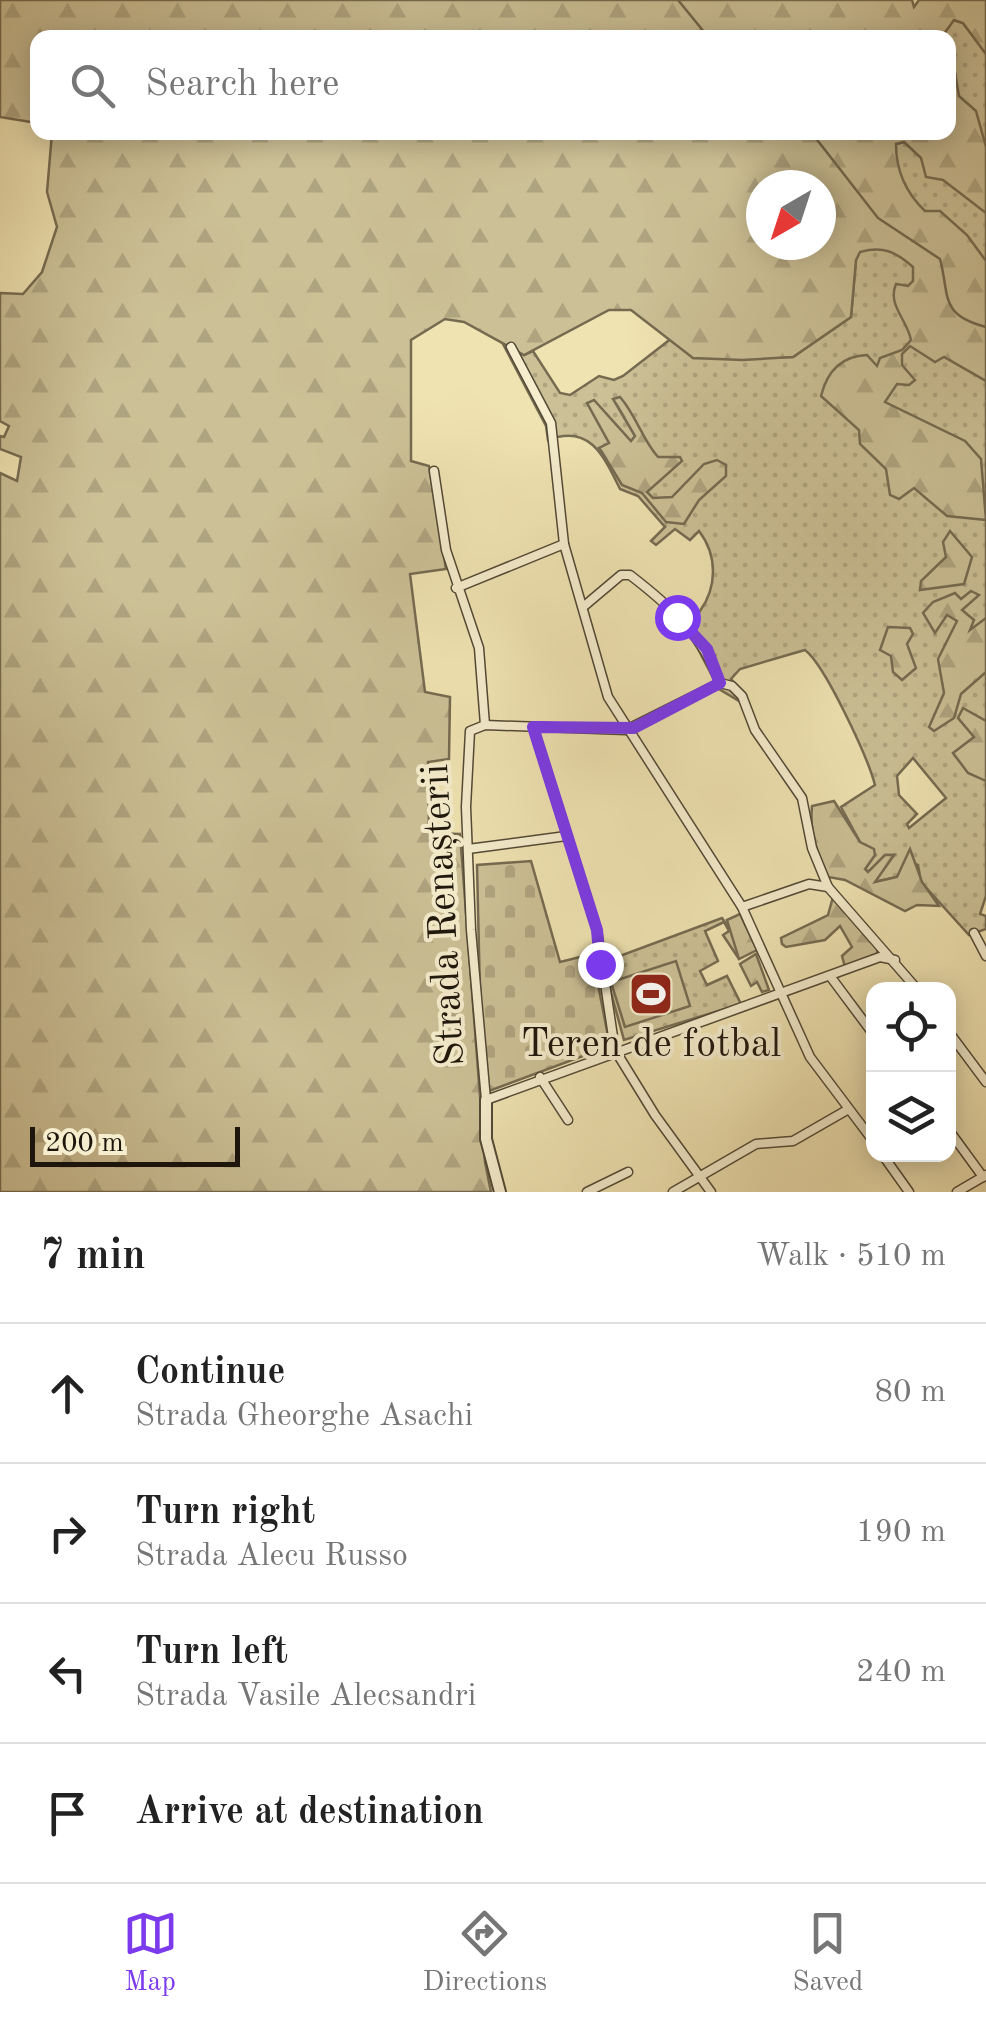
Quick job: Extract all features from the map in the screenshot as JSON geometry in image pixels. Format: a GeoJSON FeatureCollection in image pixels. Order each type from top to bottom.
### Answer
{"type":"FeatureCollection","features":[{"type":"Feature","properties":{"kind":"street"},"geometry":{"type":"LineString","coordinates":[[510,347],[552,423],[564,544],[598,676],[626,730],[742,907],[810,1057],[866,1133]]}},
{"type":"Feature","properties":{"kind":"street","name":"Strada Renașterii"},"geometry":{"type":"LineString","coordinates":[[434,471],[456,588],[478,648],[486,724],[467,737],[468,849],[486,1139],[500,1192]]}},
{"type":"Feature","properties":{"kind":"street"},"geometry":{"type":"LineString","coordinates":[[456,588],[564,544]]}},
{"type":"Feature","properties":{"kind":"street"},"geometry":{"type":"LineString","coordinates":[[583,607],[621,575],[633,576],[692,628],[707,649],[720,683]]}},
{"type":"Feature","properties":{"kind":"street"},"geometry":{"type":"LineString","coordinates":[[486,724],[626,730],[720,683],[732,686],[742,696],[756,730],[802,798],[812,848],[828,887],[911,982]]}},
{"type":"Feature","properties":{"kind":"street"},"geometry":{"type":"LineString","coordinates":[[607,728],[618,715]]}},
{"type":"Feature","properties":{"kind":"street"},"geometry":{"type":"LineString","coordinates":[[533,727],[597,930],[616,1050],[655,1115],[711,1192]]}},
{"type":"Feature","properties":{"kind":"street"},"geometry":{"type":"LineString","coordinates":[[468,849],[566,836]]}},
{"type":"Feature","properties":{"kind":"street"},"geometry":{"type":"LineString","coordinates":[[742,907],[809,884],[828,887]]}},
{"type":"Feature","properties":{"kind":"street"},"geometry":{"type":"LineString","coordinates":[[974,933],[986,956]]}},
{"type":"Feature","properties":{"kind":"street"},"geometry":{"type":"LineString","coordinates":[[486,1100],[540,1077],[880,958],[895,960]]}},
{"type":"Feature","properties":{"kind":"street"},"geometry":{"type":"LineString","coordinates":[[830,976],[866,1024]]}},
{"type":"Feature","properties":{"kind":"street"},"geometry":{"type":"LineString","coordinates":[[956,1043],[986,1082]]}},
{"type":"Feature","properties":{"kind":"street"},"geometry":{"type":"LineString","coordinates":[[540,1077],[568,1120]]}},
{"type":"Feature","properties":{"kind":"street"},"geometry":{"type":"LineString","coordinates":[[673,1192],[756,1144],[793,1140],[847,1110]]}},
{"type":"Feature","properties":{"kind":"street"},"geometry":{"type":"LineString","coordinates":[[956,1140],[985,1176],[956,1192]]}},
{"type":"Feature","properties":{"kind":"street"},"geometry":{"type":"LineString","coordinates":[[888,1162],[909,1192]]}},
{"type":"Feature","properties":{"kind":"street"},"geometry":{"type":"LineString","coordinates":[[587,1192],[628,1172]]}},
{"type":"Feature","properties":{"kind":"green space"},"geometry":{"type":"Polygon","coordinates":[[[0,0],[912,0],[914,7],[919,0],[986,0],[986,54],[963,23],[954,20],[947,30],[30,30],[30,122],[0,117],[0,0]]]}},
{"type":"Feature","properties":{"kind":"green space"},"geometry":{"type":"Polygon","coordinates":[[[953,20],[963,23],[986,54],[986,896],[980,914],[986,916],[986,929],[969,935],[921,882],[918,865],[907,861],[897,877],[874,882],[894,855],[885,855],[869,872],[865,869],[875,855],[860,842],[841,807],[875,785],[845,713],[813,659],[805,650],[740,669],[731,679],[746,695],[739,701],[719,689],[687,628],[677,620],[682,614],[700,611],[710,592],[712,561],[699,531],[690,540],[675,529],[656,545],[651,541],[665,527],[638,496],[620,489],[593,445],[574,436],[548,440],[546,426],[503,344],[524,355],[533,351],[560,393],[570,395],[599,376],[614,380],[623,376],[672,338],[693,358],[793,357],[851,317],[856,260],[894,168],[896,144],[956,140],[956,30],[946,30],[953,20]],[[913,758],[897,776],[899,795],[917,814],[907,824],[909,828],[946,798],[913,758]]]}},
{"type":"Feature","properties":{"kind":"green space"},"geometry":{"type":"Polygon","coordinates":[[[956,78],[959,96],[976,111],[986,147],[986,213],[943,180],[926,177],[921,158],[904,142],[896,144],[896,154],[903,180],[918,204],[925,211],[940,211],[967,235],[986,261],[986,381],[944,357],[935,362],[910,346],[902,354],[902,365],[915,380],[909,385],[897,384],[885,402],[965,441],[981,459],[986,520],[947,516],[914,488],[899,499],[890,495],[886,469],[860,444],[859,430],[821,396],[831,373],[842,362],[867,355],[877,366],[880,358],[902,350],[911,340],[894,292],[896,284],[908,286],[913,281],[913,267],[888,251],[860,252],[851,317],[793,357],[693,358],[631,310],[609,310],[524,355],[464,322],[445,319],[411,340],[411,461],[429,466],[446,569],[410,574],[425,692],[450,697],[449,759],[428,762],[429,833],[460,834],[485,1162],[491,1192],[0,1192],[0,473],[17,481],[21,457],[0,449],[0,436],[4,437],[9,426],[0,421],[0,293],[23,294],[42,272],[57,227],[47,192],[51,140],[956,140],[956,78]]]}},
{"type":"Feature","properties":{"kind":"green space"},"geometry":{"type":"Polygon","coordinates":[[[620,397],[658,457],[680,457],[682,461],[647,492],[653,498],[672,497],[704,464],[717,460],[726,465],[726,476],[699,500],[684,524],[666,522],[642,493],[622,485],[599,448],[609,443],[587,403],[594,400],[631,441],[635,436],[613,399],[620,397]]]}},
{"type":"Feature","properties":{"kind":"green space"},"geometry":{"type":"Polygon","coordinates":[[[950,531],[972,557],[964,584],[920,590],[921,581],[946,557],[943,542],[950,531]]]}},
{"type":"Feature","properties":{"kind":"green space"},"geometry":{"type":"Polygon","coordinates":[[[971,591],[979,595],[962,610],[974,620],[970,630],[986,618],[986,672],[961,694],[954,718],[934,731],[929,727],[944,693],[938,659],[957,621],[947,615],[935,633],[923,613],[933,602],[955,593],[961,599],[971,591]]]}},
{"type":"Feature","properties":{"kind":"green space"},"geometry":{"type":"Polygon","coordinates":[[[888,627],[910,628],[913,634],[907,644],[916,668],[902,680],[893,672],[891,656],[880,650],[888,627]]]}},
{"type":"Feature","properties":{"kind":"green space"},"geometry":{"type":"Polygon","coordinates":[[[963,708],[986,721],[986,781],[968,773],[953,753],[974,737],[958,718],[963,708]]]}},
{"type":"Feature","properties":{"kind":"green space"},"geometry":{"type":"Polygon","coordinates":[[[834,801],[860,842],[874,849],[875,855],[865,869],[868,872],[885,855],[894,855],[875,882],[897,877],[910,849],[922,882],[939,906],[917,905],[905,911],[845,880],[828,877],[811,816],[812,806],[834,801]]]}},
{"type":"Feature","properties":{"kind":"green space"},"geometry":{"type":"Polygon","coordinates":[[[531,861],[560,962],[592,954],[610,1046],[489,1091],[480,994],[477,865],[531,861]]]}},
{"type":"Feature","properties":{"kind":"green space"},"geometry":{"type":"Polygon","coordinates":[[[833,897],[878,948],[876,957],[845,967],[842,956],[852,947],[840,926],[825,940],[786,947],[782,944],[781,938],[828,915],[833,897]]]}},
{"type":"Feature","properties":{"kind":"green space"},"geometry":{"type":"Polygon","coordinates":[[[740,914],[757,950],[739,959],[727,920],[740,914]]]}},
{"type":"Feature","properties":{"kind":"green space"},"geometry":{"type":"Polygon","coordinates":[[[722,918],[733,933],[739,959],[723,935],[729,931],[724,922],[705,931],[718,961],[700,971],[707,985],[727,976],[741,1004],[624,1040],[605,971],[609,960],[722,918]]]}},
{"type":"Feature","properties":{"kind":"green space"},"geometry":{"type":"Polygon","coordinates":[[[756,954],[769,990],[762,992],[757,982],[751,986],[740,964],[756,954]]]}},
{"type":"Feature","properties":{"kind":"green space","name":"Teren de fotbal"},"geometry":{"type":"Polygon","coordinates":[[[676,961],[690,1006],[625,1027],[611,982],[676,961]]]}},
{"type":"Feature","properties":{"kind":"waterway"},"geometry":{"type":"LineString","coordinates":[[678,0],[702,30]]}},
{"type":"Feature","properties":{"kind":"waterway"},"geometry":{"type":"LineString","coordinates":[[817,140],[878,218],[940,259],[953,310],[960,317],[986,327]]}},
{"type":"Feature","properties":{"kind":"place","name":"Teren de fotbal"},"geometry":{"type":"Point","coordinates":[651,994]}},
{"type":"Feature","properties":{"kind":"route"},"geometry":{"type":"LineString","coordinates":[[600,964],[597,930],[533,727],[626,730],[720,683],[707,649],[687,622],[677,617]]}}]}
